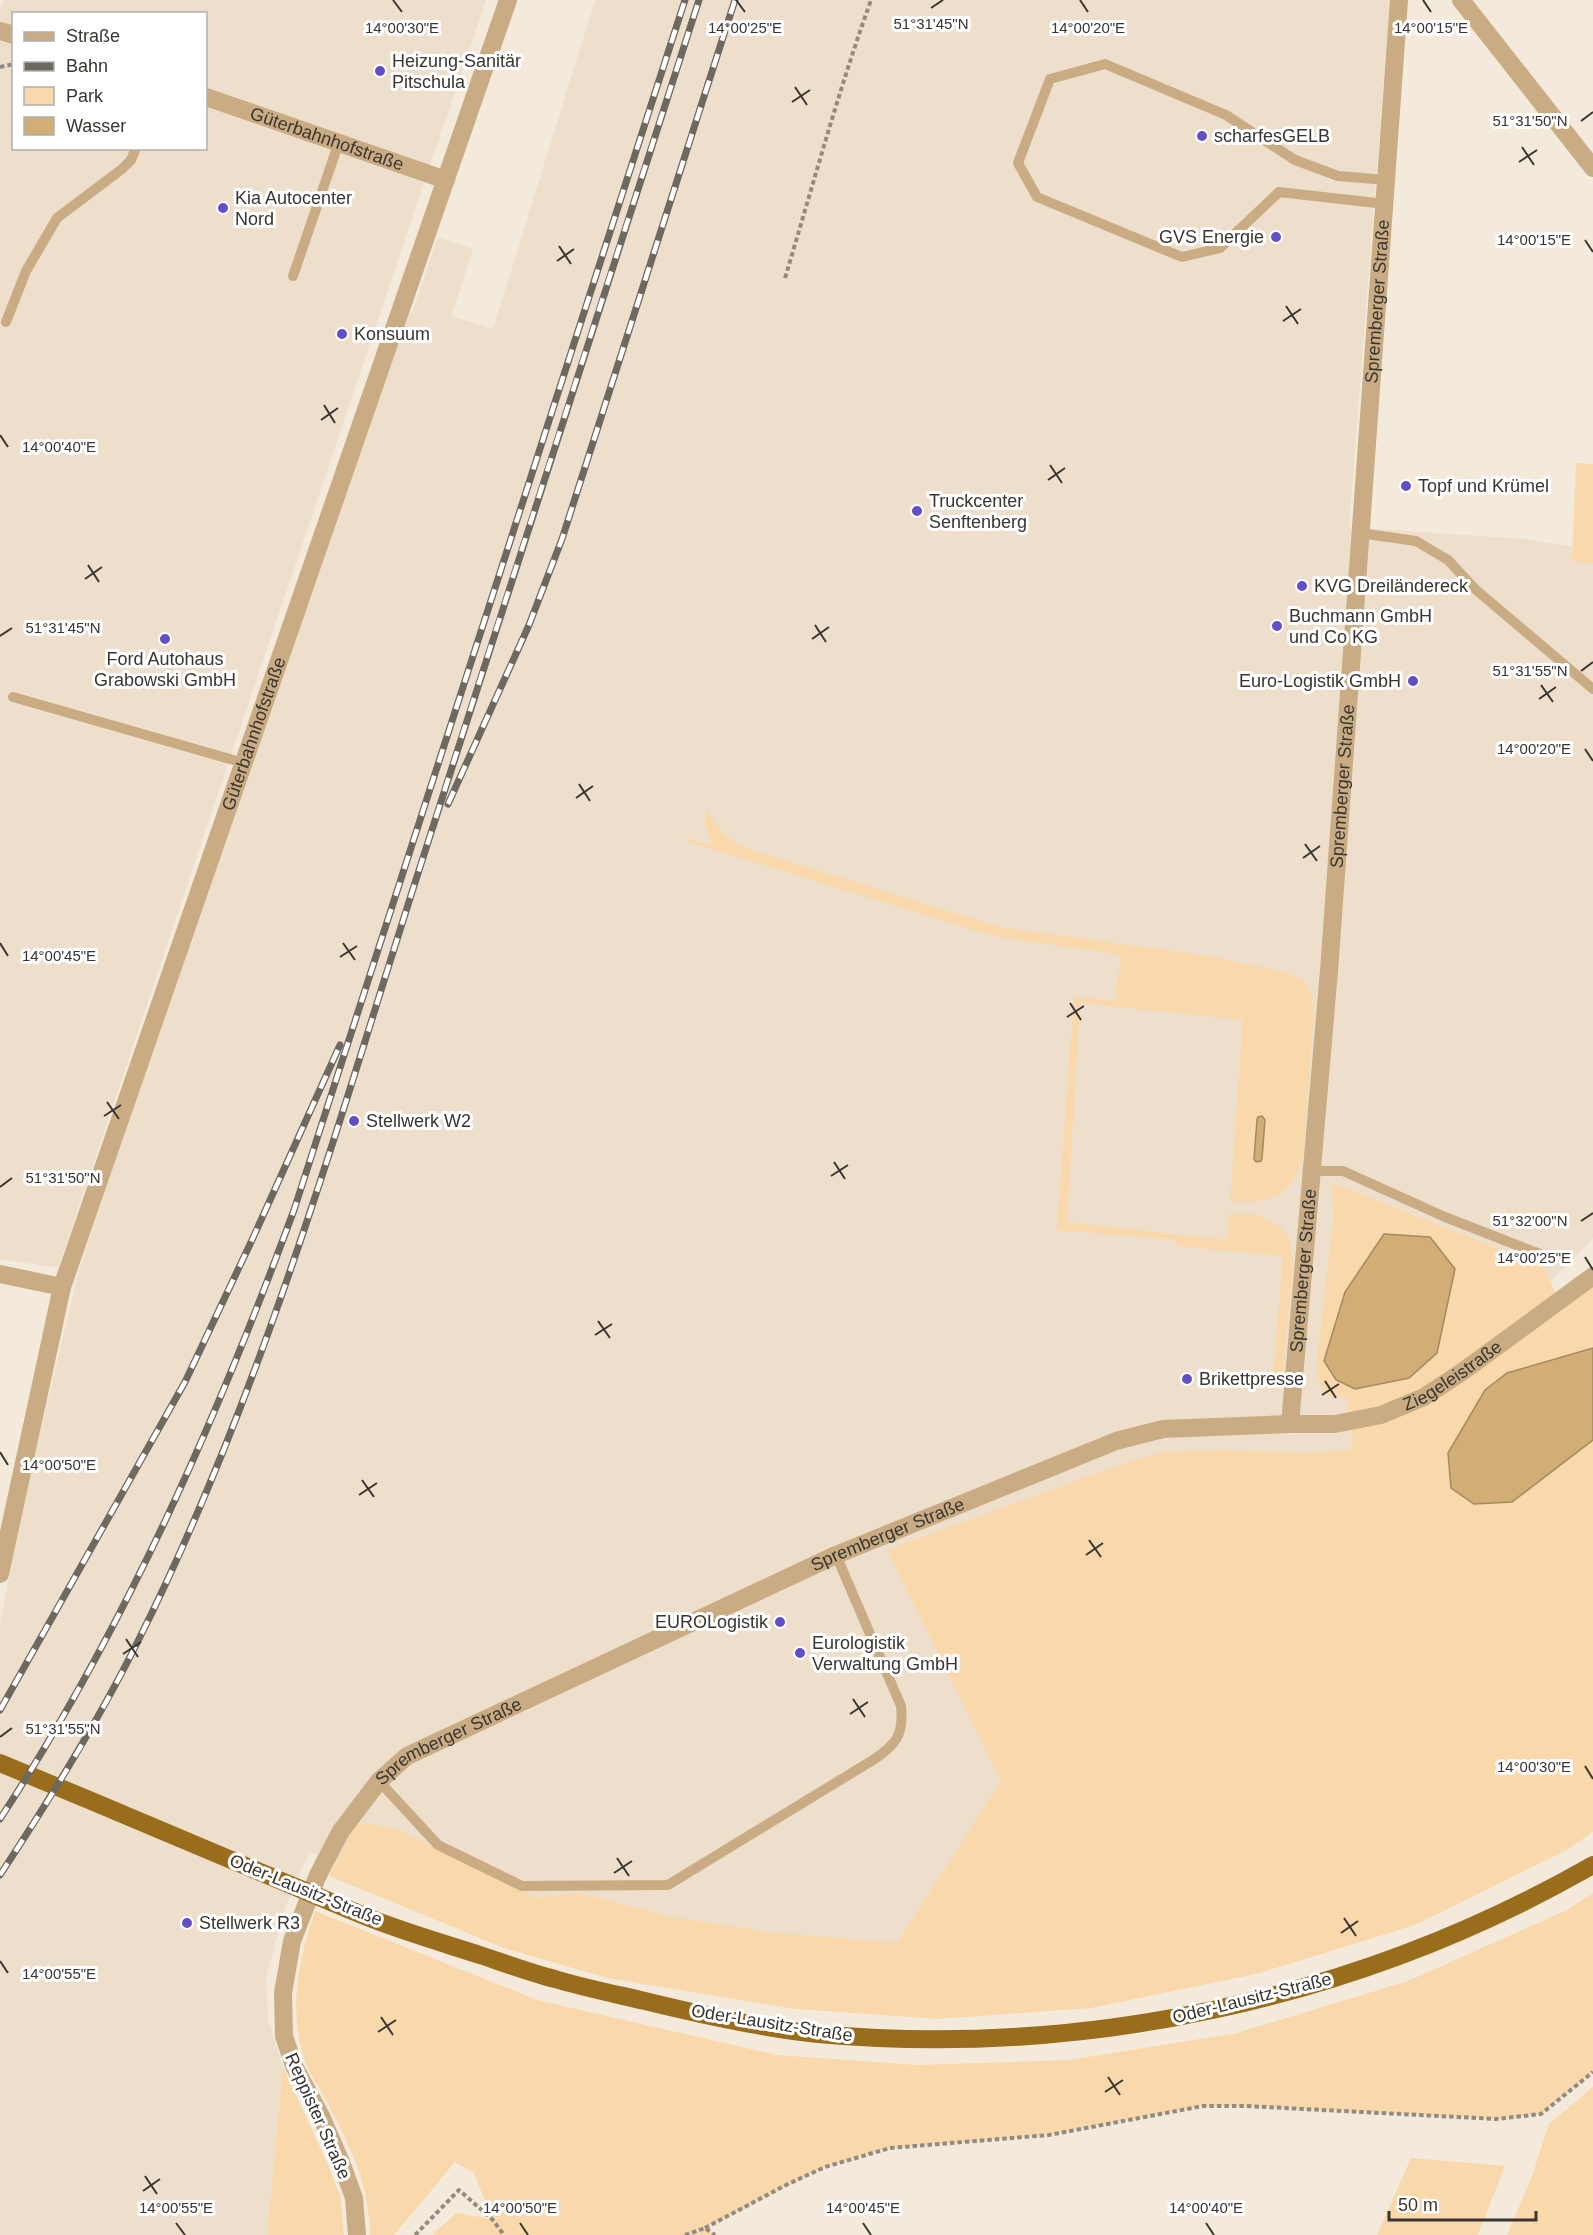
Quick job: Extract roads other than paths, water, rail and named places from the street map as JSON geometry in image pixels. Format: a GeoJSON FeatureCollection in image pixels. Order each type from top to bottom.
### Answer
{"type":"FeatureCollection","features":[{"type":"Feature","properties":{"kind":"highway","name":"Oder-Lausitz-Straße"},"geometry":{"type":"LineString","coordinates":[[0,1763],[376,1920],[553,1979],[710,2016],[814,2033],[895,2039],[1050,2034],[1131,2025],[1209,2012],[1300,1990],[1383,1962],[1475,1926],[1593,1865]]}},
{"type":"Feature","properties":{"kind":"street","name":"Güterbahnhofstraße"},"geometry":{"type":"LineString","coordinates":[[0,1574],[62,1287],[508,0]]}},
{"type":"Feature","properties":{"kind":"street","name":"Spremberger Straße"},"geometry":{"type":"LineString","coordinates":[[311,1892],[340,1831],[379,1781],[406,1756],[836,1555],[1116,1441],[1162,1430],[1290,1424],[1313,1171],[1399,0]]}},
{"type":"Feature","properties":{"kind":"street"},"geometry":{"type":"LineString","coordinates":[[1461,0],[1593,168]]}},
{"type":"Feature","properties":{"kind":"street","name":"Güterbahnhofstraße"},"geometry":{"type":"LineString","coordinates":[[207,98],[446,180]]}},
{"type":"Feature","properties":{"kind":"street"},"geometry":{"type":"LineString","coordinates":[[0,1274],[62,1287]]}},
{"type":"Feature","properties":{"kind":"street","name":"Ziegeleistraße"},"geometry":{"type":"LineString","coordinates":[[1290,1424],[1335,1424],[1381,1415],[1424,1397],[1593,1276]]}},
{"type":"Feature","properties":{"kind":"street","name":"Reppister Straße"},"geometry":{"type":"LineString","coordinates":[[311,1892],[292,1941],[283,1993],[284,2036],[294,2066],[321,2116],[341,2162],[354,2198],[357,2235]]}},
{"type":"Feature","properties":{"kind":"lane"},"geometry":{"type":"LineString","coordinates":[[1385,204],[1278,192],[1220,248],[1182,257],[1037,197],[1018,163],[1050,79],[1105,64],[1226,115],[1295,160],[1338,176],[1387,180]]}},
{"type":"Feature","properties":{"kind":"lane"},"geometry":{"type":"LineString","coordinates":[[293,276],[339,142]]}},
{"type":"Feature","properties":{"kind":"lane"},"geometry":{"type":"LineString","coordinates":[[6,322],[26,271],[57,218],[122,169],[131,160],[135,150]]}},
{"type":"Feature","properties":{"kind":"lane"},"geometry":{"type":"LineString","coordinates":[[1360,533],[1416,542],[1448,560],[1475,589],[1593,689]]}},
{"type":"Feature","properties":{"kind":"lane"},"geometry":{"type":"LineString","coordinates":[[13,697],[244,763]]}},
{"type":"Feature","properties":{"kind":"lane"},"geometry":{"type":"LineString","coordinates":[[1313,1171],[1343,1171],[1445,1217],[1540,1254]]}},
{"type":"Feature","properties":{"kind":"lane"},"geometry":{"type":"LineString","coordinates":[[379,1781],[438,1845],[522,1886],[668,1885],[873,1760],[888,1750],[899,1735],[902,1718],[901,1706],[836,1555]]}},
{"type":"Feature","properties":{"kind":"water"},"geometry":{"type":"Polygon","coordinates":[[[1262,1116],[1265,1120],[1262,1158],[1261,1161],[1256,1162],[1254,1159],[1257,1120],[1262,1116]]]}},
{"type":"Feature","properties":{"kind":"water"},"geometry":{"type":"Polygon","coordinates":[[[1384,1234],[1430,1237],[1455,1269],[1437,1353],[1409,1378],[1355,1389],[1336,1380],[1324,1361],[1345,1292],[1384,1234]]]}},
{"type":"Feature","properties":{"kind":"water"},"geometry":{"type":"Polygon","coordinates":[[[1593,1348],[1593,1440],[1512,1502],[1474,1504],[1451,1488],[1448,1453],[1485,1390],[1507,1373],[1593,1348]]]}},
{"type":"Feature","properties":{"kind":"railway"},"geometry":{"type":"LineString","coordinates":[[0,1819],[87,1674],[164,1523],[233,1368],[294,1210],[685,0]]}},
{"type":"Feature","properties":{"kind":"railway"},"geometry":{"type":"LineString","coordinates":[[0,1875],[73,1760],[138,1641],[223,1452],[260,1356],[327,1160],[699,0]]}},
{"type":"Feature","properties":{"kind":"railway"},"geometry":{"type":"LineString","coordinates":[[448,804],[529,625],[562,539],[735,0]]}},
{"type":"Feature","properties":{"kind":"railway"},"geometry":{"type":"LineString","coordinates":[[0,1710],[185,1382],[340,1045]]}},
{"type":"Feature","properties":{"kind":"place","name":"Heizung-Sanitär Pitschula"},"geometry":{"type":"Point","coordinates":[380,71]}},
{"type":"Feature","properties":{"kind":"place","name":"scharfesGELB"},"geometry":{"type":"Point","coordinates":[1202,136]}},
{"type":"Feature","properties":{"kind":"place","name":"Kia Autocenter Nord"},"geometry":{"type":"Point","coordinates":[223,208]}},
{"type":"Feature","properties":{"kind":"place","name":"GVS Energie"},"geometry":{"type":"Point","coordinates":[1276,237]}},
{"type":"Feature","properties":{"kind":"place","name":"Konsuum"},"geometry":{"type":"Point","coordinates":[342,334]}},
{"type":"Feature","properties":{"kind":"place","name":"Topf und Krümel"},"geometry":{"type":"Point","coordinates":[1406,486]}},
{"type":"Feature","properties":{"kind":"place","name":"Truckcenter Senftenberg"},"geometry":{"type":"Point","coordinates":[917,511]}},
{"type":"Feature","properties":{"kind":"place","name":"KVG Dreiländereck"},"geometry":{"type":"Point","coordinates":[1302,586]}},
{"type":"Feature","properties":{"kind":"place","name":"Buchmann GmbH und Co KG"},"geometry":{"type":"Point","coordinates":[1277,626]}},
{"type":"Feature","properties":{"kind":"place","name":"Ford Autohaus Grabowski GmbH"},"geometry":{"type":"Point","coordinates":[165,639]}},
{"type":"Feature","properties":{"kind":"place","name":"Euro-Logistik GmbH"},"geometry":{"type":"Point","coordinates":[1413,681]}},
{"type":"Feature","properties":{"kind":"place","name":"Stellwerk W2"},"geometry":{"type":"Point","coordinates":[354,1121]}},
{"type":"Feature","properties":{"kind":"place","name":"Brikettpresse"},"geometry":{"type":"Point","coordinates":[1187,1379]}},
{"type":"Feature","properties":{"kind":"place","name":"EUROLogistik"},"geometry":{"type":"Point","coordinates":[780,1622]}},
{"type":"Feature","properties":{"kind":"place","name":"Eurologistik Verwaltung GmbH"},"geometry":{"type":"Point","coordinates":[800,1653]}},
{"type":"Feature","properties":{"kind":"place","name":"Stellwerk R3"},"geometry":{"type":"Point","coordinates":[187,1923]}}]}
